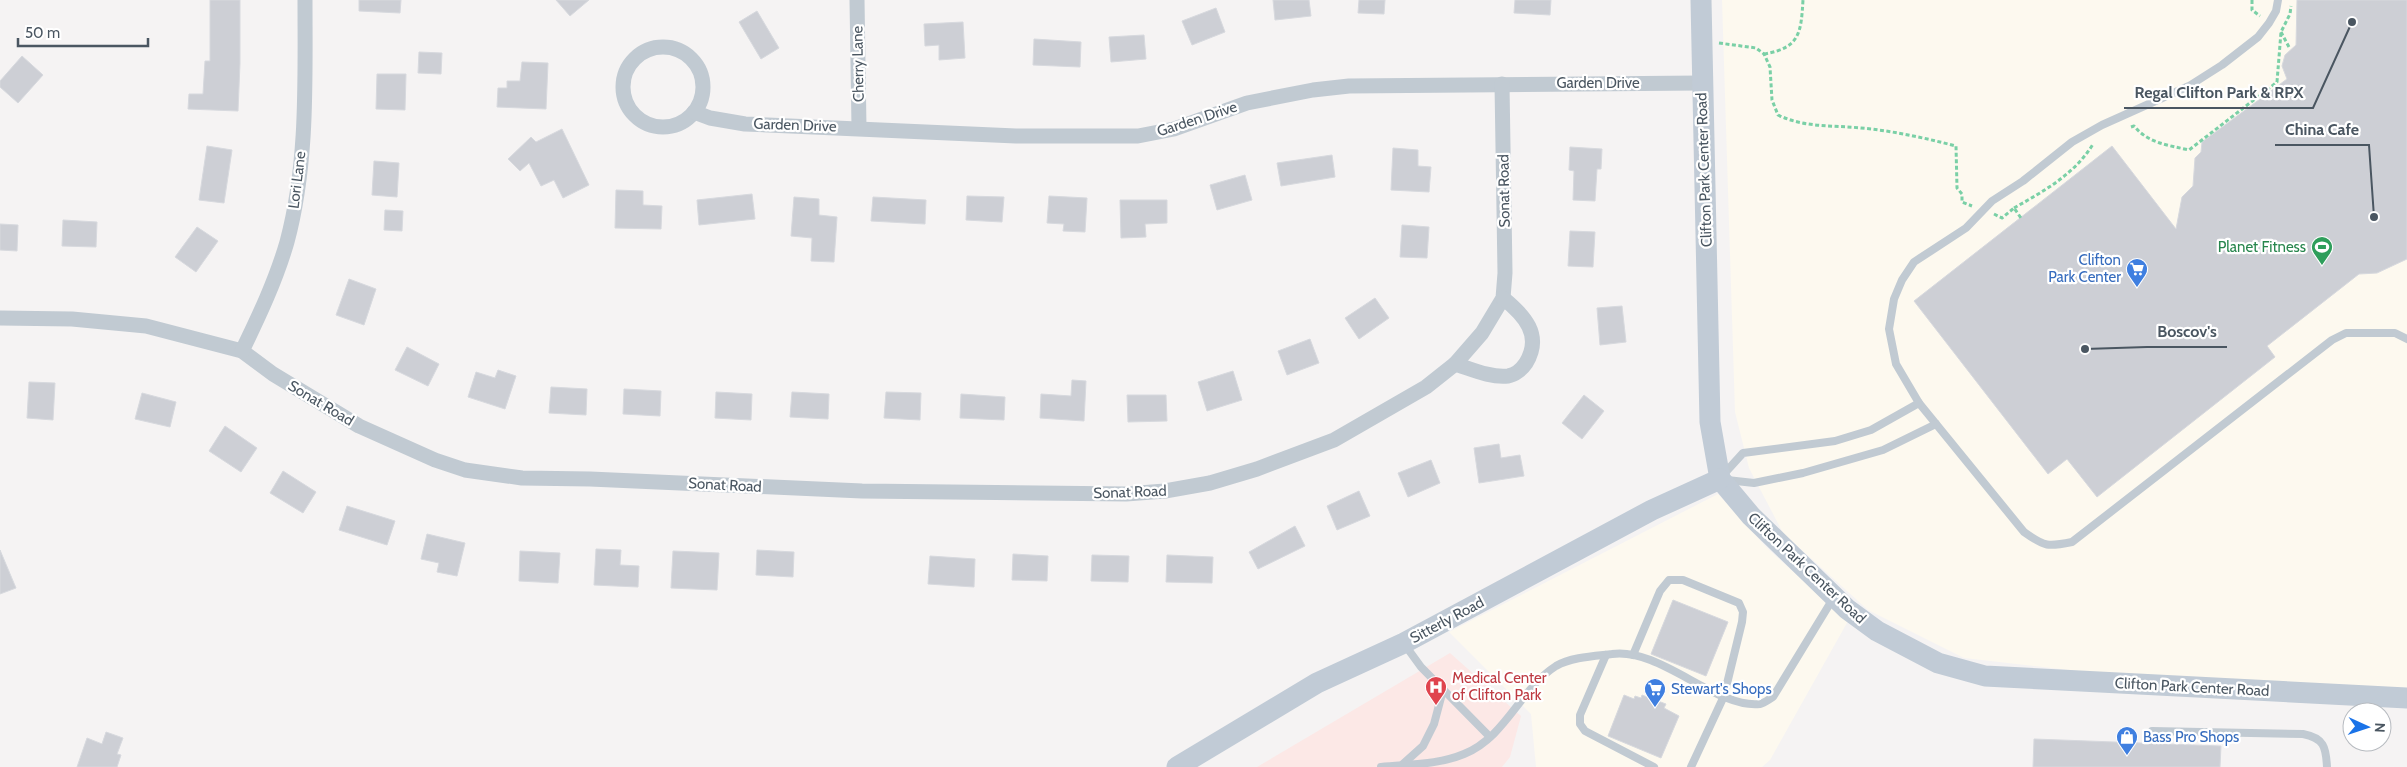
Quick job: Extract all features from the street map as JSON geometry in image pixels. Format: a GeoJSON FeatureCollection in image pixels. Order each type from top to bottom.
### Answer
{"type":"FeatureCollection","features":[{"type":"Feature","properties":{"kind":"street","name":"Lori Lane"},"geometry":{"type":"LineString","coordinates":[[242,351],[266,300],[286,243],[296,203],[305,81],[305,0]]}},
{"type":"Feature","properties":{"kind":"street","name":"Cherry Lane"},"geometry":{"type":"LineString","coordinates":[[857,0],[859,127]]}},
{"type":"Feature","properties":{"kind":"street","name":"Clifton Park Center Road"},"geometry":{"type":"LineString","coordinates":[[1700,0],[1710,422],[1720,479],[1751,516],[1834,597],[1876,632],[1938,664],[1985,676],[2407,698]]}},
{"type":"Feature","properties":{"kind":"street"},"geometry":{"type":"LineString","coordinates":[[665,47],[680,52],[693,62],[699,71],[702,92],[694,112],[678,124],[658,127],[649,125],[632,113],[627,105],[623,85],[625,75],[635,58],[654,48],[665,47]]}},
{"type":"Feature","properties":{"kind":"street","name":"Garden Drive"},"geometry":{"type":"LineString","coordinates":[[694,112],[710,118],[745,124],[859,127],[1016,136],[1138,136],[1174,129],[1217,116],[1247,103],[1313,90],[1349,86],[1701,83]]}},
{"type":"Feature","properties":{"kind":"street","name":"Sonat Road"},"geometry":{"type":"LineString","coordinates":[[0,318],[72,319],[146,326],[242,351],[273,374],[359,426],[435,460],[465,470],[522,478],[931,492],[1126,494],[1165,491],[1210,484],[1257,469],[1334,440],[1426,387],[1455,364],[1482,334],[1503,298],[1505,273],[1502,84]]}},
{"type":"Feature","properties":{"kind":"street"},"geometry":{"type":"LineString","coordinates":[[1455,364],[1503,376],[1516,373],[1524,366],[1531,354],[1533,343],[1530,329],[1521,313],[1503,298]]}},
{"type":"Feature","properties":{"kind":"street","name":"Sitterly Road"},"geometry":{"type":"LineString","coordinates":[[1176,767],[1317,684],[1404,643],[1652,510],[1720,479]]}},
{"type":"Feature","properties":{"kind":"lane"},"geometry":{"type":"LineString","coordinates":[[2278,0],[2276,11],[2258,37],[2222,65],[2189,86],[2102,125],[2072,142],[2037,171],[1992,201],[1966,228],[1914,262],[1902,280],[1894,299],[1889,328],[1896,364],[1919,403],[2024,532],[2042,545],[2058,545],[2072,542],[2332,340],[2346,333],[2395,333],[2407,339]]}},
{"type":"Feature","properties":{"kind":"lane"},"geometry":{"type":"LineString","coordinates":[[1720,479],[1743,453],[1835,441],[1871,430],[1919,403]]}},
{"type":"Feature","properties":{"kind":"lane"},"geometry":{"type":"LineString","coordinates":[[1720,479],[1754,483],[1803,473],[1883,450],[1936,424]]}},
{"type":"Feature","properties":{"kind":"lane"},"geometry":{"type":"LineString","coordinates":[[1633,654],[1660,591],[1669,580],[1683,580],[1739,603],[1743,612],[1724,696],[1691,767]]}},
{"type":"Feature","properties":{"kind":"lane"},"geometry":{"type":"LineString","coordinates":[[1382,767],[1429,763],[1464,754],[1490,737],[1504,724],[1542,676],[1558,665],[1606,655],[1620,653],[1640,656],[1724,696],[1745,704],[1762,704],[1773,697],[1834,597]]}},
{"type":"Feature","properties":{"kind":"lane"},"geometry":{"type":"LineString","coordinates":[[1404,643],[1443,690],[1490,737]]}},
{"type":"Feature","properties":{"kind":"lane"},"geometry":{"type":"LineString","coordinates":[[1606,655],[1580,714],[1580,724],[1585,731],[1654,767]]}},
{"type":"Feature","properties":{"kind":"lane"},"geometry":{"type":"LineString","coordinates":[[1403,764],[1423,746],[1434,724],[1443,690]]}},
{"type":"Feature","properties":{"kind":"lane"},"geometry":{"type":"LineString","coordinates":[[2152,731],[2303,734],[2314,736],[2323,744],[2327,767]]}},
{"type":"Feature","properties":{"kind":"path"},"geometry":{"type":"LineString","coordinates":[[1764,54],[1783,51],[1799,33],[1802,0]]}},
{"type":"Feature","properties":{"kind":"path"},"geometry":{"type":"LineString","coordinates":[[2126,129],[2134,126],[2143,136],[2159,144],[2189,150],[2277,82],[2281,32],[2290,14],[2292,0]]}},
{"type":"Feature","properties":{"kind":"path"},"geometry":{"type":"LineString","coordinates":[[1701,44],[1742,45],[1756,48],[1764,54],[1770,67],[1772,100],[1778,115],[1794,123],[1809,126],[1878,130],[1912,135],[1956,146],[1957,188],[1962,194],[1962,202],[2002,218],[2014,208],[2070,172],[2083,160],[2093,144],[2101,140]]}},
{"type":"Feature","properties":{"kind":"path"},"geometry":{"type":"LineString","coordinates":[[2014,208],[2021,218]]}},
{"type":"Feature","properties":{"kind":"shaded area","name":"Clifton Park Center"},"geometry":{"type":"Polygon","coordinates":[[[1722,0],[2407,0],[2407,688],[2087,672],[1964,658],[1868,610],[1783,533],[1749,468],[1735,412],[1722,0]]]}},
{"type":"Feature","properties":{"kind":"shaded area"},"geometry":{"type":"Polygon","coordinates":[[[1718,494],[1767,548],[1848,621],[1770,760],[1762,767],[1536,767],[1531,714],[1449,632],[1718,494]]]}},
{"type":"Feature","properties":{"kind":"shaded area","name":"Medical Center of Clifton Park"},"geometry":{"type":"Polygon","coordinates":[[[1450,653],[1521,716],[1510,757],[1502,767],[1257,767],[1450,653]]]}},
{"type":"Feature","properties":{"kind":"building"},"geometry":{"type":"Polygon","coordinates":[[[210,0],[240,0],[238,111],[188,109],[189,94],[203,94],[205,61],[210,61],[210,0]]]}},
{"type":"Feature","properties":{"kind":"building"},"geometry":{"type":"Polygon","coordinates":[[[359,0],[401,0],[400,13],[359,11],[359,0]]]}},
{"type":"Feature","properties":{"kind":"building"},"geometry":{"type":"Polygon","coordinates":[[[556,0],[589,0],[570,16],[556,0]]]}},
{"type":"Feature","properties":{"kind":"building"},"geometry":{"type":"Polygon","coordinates":[[[1273,0],[1309,0],[1311,16],[1275,20],[1273,0]]]}},
{"type":"Feature","properties":{"kind":"building"},"geometry":{"type":"Polygon","coordinates":[[[1359,0],[1385,0],[1384,14],[1358,13],[1359,0]]]}},
{"type":"Feature","properties":{"kind":"building"},"geometry":{"type":"Polygon","coordinates":[[[1515,0],[1551,0],[1550,15],[1514,13],[1515,0]]]}},
{"type":"Feature","properties":{"kind":"building","name":"Clifton Park Center"},"geometry":{"type":"Polygon","coordinates":[[[2297,0],[2407,0],[2407,259],[2377,273],[2359,274],[2267,346],[2275,357],[2097,497],[2067,459],[2048,474],[1914,301],[2112,146],[2176,229],[2182,197],[2193,186],[2195,158],[2201,152],[2202,142],[2287,79],[2282,66],[2285,55],[2296,45],[2297,0]]]}},
{"type":"Feature","properties":{"kind":"building"},"geometry":{"type":"Polygon","coordinates":[[[1216,8],[1225,32],[1192,45],[1182,21],[1216,8]]]}},
{"type":"Feature","properties":{"kind":"building"},"geometry":{"type":"Polygon","coordinates":[[[757,11],[779,48],[761,59],[739,22],[757,11]]]}},
{"type":"Feature","properties":{"kind":"building"},"geometry":{"type":"Polygon","coordinates":[[[963,22],[965,58],[939,60],[939,45],[925,46],[924,24],[963,22]]]}},
{"type":"Feature","properties":{"kind":"building"},"geometry":{"type":"Polygon","coordinates":[[[1144,35],[1146,59],[1111,62],[1109,37],[1144,35]]]}},
{"type":"Feature","properties":{"kind":"building"},"geometry":{"type":"Polygon","coordinates":[[[1034,39],[1081,42],[1080,67],[1033,65],[1034,39]]]}},
{"type":"Feature","properties":{"kind":"building"},"geometry":{"type":"Polygon","coordinates":[[[419,52],[442,53],[441,74],[418,73],[419,52]]]}},
{"type":"Feature","properties":{"kind":"building"},"geometry":{"type":"Polygon","coordinates":[[[22,56],[43,75],[18,103],[0,87],[0,81],[22,56]]]}},
{"type":"Feature","properties":{"kind":"building"},"geometry":{"type":"Polygon","coordinates":[[[522,62],[548,63],[546,109],[497,107],[498,88],[507,88],[507,81],[520,81],[522,62]]]}},
{"type":"Feature","properties":{"kind":"building"},"geometry":{"type":"Polygon","coordinates":[[[377,74],[406,74],[405,110],[376,109],[377,74]]]}},
{"type":"Feature","properties":{"kind":"building"},"geometry":{"type":"Polygon","coordinates":[[[562,129],[589,185],[563,198],[554,180],[541,186],[529,163],[520,171],[508,159],[531,137],[536,142],[562,129]]]}},
{"type":"Feature","properties":{"kind":"building"},"geometry":{"type":"Polygon","coordinates":[[[207,146],[232,150],[224,203],[199,200],[207,146]]]}},
{"type":"Feature","properties":{"kind":"building"},"geometry":{"type":"Polygon","coordinates":[[[1570,147],[1602,149],[1601,169],[1597,169],[1595,201],[1573,200],[1574,171],[1569,170],[1570,147]]]}},
{"type":"Feature","properties":{"kind":"building"},"geometry":{"type":"Polygon","coordinates":[[[1393,148],[1418,150],[1418,166],[1431,167],[1429,192],[1391,190],[1393,148]]]}},
{"type":"Feature","properties":{"kind":"building"},"geometry":{"type":"Polygon","coordinates":[[[1332,155],[1335,177],[1281,186],[1277,163],[1332,155]]]}},
{"type":"Feature","properties":{"kind":"building"},"geometry":{"type":"Polygon","coordinates":[[[374,161],[399,163],[397,197],[372,195],[374,161]]]}},
{"type":"Feature","properties":{"kind":"building"},"geometry":{"type":"Polygon","coordinates":[[[1245,175],[1252,200],[1217,210],[1210,185],[1245,175]]]}},
{"type":"Feature","properties":{"kind":"building"},"geometry":{"type":"Polygon","coordinates":[[[616,190],[643,191],[643,205],[662,206],[661,229],[615,228],[616,190]]]}},
{"type":"Feature","properties":{"kind":"building"},"geometry":{"type":"Polygon","coordinates":[[[752,194],[755,219],[699,225],[697,200],[752,194]]]}},
{"type":"Feature","properties":{"kind":"building"},"geometry":{"type":"Polygon","coordinates":[[[967,196],[1004,197],[1002,222],[966,220],[967,196]]]}},
{"type":"Feature","properties":{"kind":"building"},"geometry":{"type":"Polygon","coordinates":[[[1049,196],[1087,198],[1085,232],[1063,231],[1064,224],[1047,223],[1049,196]]]}},
{"type":"Feature","properties":{"kind":"building"},"geometry":{"type":"Polygon","coordinates":[[[794,197],[819,199],[819,215],[837,217],[834,262],[811,261],[812,238],[791,236],[794,197]]]}},
{"type":"Feature","properties":{"kind":"building"},"geometry":{"type":"Polygon","coordinates":[[[873,197],[926,200],[925,224],[871,221],[873,197]]]}},
{"type":"Feature","properties":{"kind":"building"},"geometry":{"type":"Polygon","coordinates":[[[1120,200],[1167,200],[1167,223],[1145,224],[1146,237],[1121,238],[1120,200]]]}},
{"type":"Feature","properties":{"kind":"building"},"geometry":{"type":"Polygon","coordinates":[[[385,210],[403,211],[402,231],[384,230],[385,210]]]}},
{"type":"Feature","properties":{"kind":"building"},"geometry":{"type":"Polygon","coordinates":[[[63,220],[97,222],[96,247],[62,246],[63,220]]]}},
{"type":"Feature","properties":{"kind":"building"},"geometry":{"type":"Polygon","coordinates":[[[0,224],[18,225],[17,251],[0,250],[0,224]]]}},
{"type":"Feature","properties":{"kind":"building"},"geometry":{"type":"Polygon","coordinates":[[[1402,225],[1429,227],[1427,258],[1400,257],[1402,225]]]}},
{"type":"Feature","properties":{"kind":"building"},"geometry":{"type":"Polygon","coordinates":[[[197,227],[218,241],[196,272],[175,257],[197,227]]]}},
{"type":"Feature","properties":{"kind":"building"},"geometry":{"type":"Polygon","coordinates":[[[1570,231],[1595,232],[1593,267],[1568,266],[1570,231]]]}},
{"type":"Feature","properties":{"kind":"building"},"geometry":{"type":"Polygon","coordinates":[[[349,279],[376,289],[364,325],[336,315],[349,279]]]}},
{"type":"Feature","properties":{"kind":"building"},"geometry":{"type":"Polygon","coordinates":[[[1375,298],[1389,318],[1359,339],[1345,318],[1375,298]]]}},
{"type":"Feature","properties":{"kind":"building"},"geometry":{"type":"Polygon","coordinates":[[[1622,306],[1626,342],[1600,345],[1597,308],[1622,306]]]}},
{"type":"Feature","properties":{"kind":"building"},"geometry":{"type":"Polygon","coordinates":[[[1310,339],[1319,363],[1287,375],[1278,351],[1310,339]]]}},
{"type":"Feature","properties":{"kind":"building"},"geometry":{"type":"Polygon","coordinates":[[[407,347],[439,364],[428,386],[395,370],[407,347]]]}},
{"type":"Feature","properties":{"kind":"building"},"geometry":{"type":"Polygon","coordinates":[[[498,370],[516,376],[505,409],[468,397],[476,372],[495,378],[498,370]]]}},
{"type":"Feature","properties":{"kind":"building"},"geometry":{"type":"Polygon","coordinates":[[[1233,371],[1242,400],[1207,411],[1198,382],[1233,371]]]}},
{"type":"Feature","properties":{"kind":"building"},"geometry":{"type":"Polygon","coordinates":[[[1072,380],[1086,381],[1084,421],[1040,418],[1041,394],[1071,396],[1072,380]]]}},
{"type":"Feature","properties":{"kind":"building"},"geometry":{"type":"Polygon","coordinates":[[[29,382],[55,383],[53,420],[27,418],[29,382]]]}},
{"type":"Feature","properties":{"kind":"building"},"geometry":{"type":"Polygon","coordinates":[[[551,387],[587,389],[586,415],[549,413],[551,387]]]}},
{"type":"Feature","properties":{"kind":"building"},"geometry":{"type":"Polygon","coordinates":[[[624,389],[661,391],[660,416],[623,414],[624,389]]]}},
{"type":"Feature","properties":{"kind":"building"},"geometry":{"type":"Polygon","coordinates":[[[716,392],[752,394],[751,420],[715,418],[716,392]]]}},
{"type":"Feature","properties":{"kind":"building"},"geometry":{"type":"Polygon","coordinates":[[[792,392],[829,394],[828,419],[790,417],[792,392]]]}},
{"type":"Feature","properties":{"kind":"building"},"geometry":{"type":"Polygon","coordinates":[[[886,392],[921,393],[920,420],[884,418],[886,392]]]}},
{"type":"Feature","properties":{"kind":"building"},"geometry":{"type":"Polygon","coordinates":[[[142,393],[176,402],[170,427],[135,419],[142,393]]]}},
{"type":"Feature","properties":{"kind":"building"},"geometry":{"type":"Polygon","coordinates":[[[961,394],[1005,397],[1004,420],[960,418],[961,394]]]}},
{"type":"Feature","properties":{"kind":"building"},"geometry":{"type":"Polygon","coordinates":[[[1127,395],[1166,395],[1167,421],[1128,422],[1127,395]]]}},
{"type":"Feature","properties":{"kind":"building"},"geometry":{"type":"Polygon","coordinates":[[[1584,395],[1604,411],[1582,439],[1562,423],[1584,395]]]}},
{"type":"Feature","properties":{"kind":"building"},"geometry":{"type":"Polygon","coordinates":[[[225,426],[257,448],[241,472],[209,451],[225,426]]]}},
{"type":"Feature","properties":{"kind":"building"},"geometry":{"type":"Polygon","coordinates":[[[1499,444],[1501,458],[1520,455],[1524,476],[1479,483],[1474,448],[1499,444]]]}},
{"type":"Feature","properties":{"kind":"building"},"geometry":{"type":"Polygon","coordinates":[[[1431,460],[1440,483],[1408,497],[1398,473],[1431,460]]]}},
{"type":"Feature","properties":{"kind":"building"},"geometry":{"type":"Polygon","coordinates":[[[283,471],[316,492],[303,513],[270,493],[283,471]]]}},
{"type":"Feature","properties":{"kind":"building"},"geometry":{"type":"Polygon","coordinates":[[[1359,491],[1370,516],[1337,530],[1327,506],[1359,491]]]}},
{"type":"Feature","properties":{"kind":"building"},"geometry":{"type":"Polygon","coordinates":[[[347,506],[395,521],[387,545],[339,530],[347,506]]]}},
{"type":"Feature","properties":{"kind":"building"},"geometry":{"type":"Polygon","coordinates":[[[1295,526],[1305,546],[1258,569],[1249,552],[1295,526]]]}},
{"type":"Feature","properties":{"kind":"building"},"geometry":{"type":"Polygon","coordinates":[[[427,534],[465,543],[457,576],[437,572],[439,563],[421,559],[427,534]]]}},
{"type":"Feature","properties":{"kind":"building"},"geometry":{"type":"Polygon","coordinates":[[[596,549],[621,550],[620,565],[639,566],[638,587],[594,585],[596,549]]]}},
{"type":"Feature","properties":{"kind":"building"},"geometry":{"type":"Polygon","coordinates":[[[0,550],[16,588],[0,594],[0,550]]]}},
{"type":"Feature","properties":{"kind":"building"},"geometry":{"type":"Polygon","coordinates":[[[757,550],[794,552],[793,577],[756,575],[757,550]]]}},
{"type":"Feature","properties":{"kind":"building"},"geometry":{"type":"Polygon","coordinates":[[[520,551],[560,553],[558,583],[519,581],[520,551]]]}},
{"type":"Feature","properties":{"kind":"building"},"geometry":{"type":"Polygon","coordinates":[[[673,551],[719,553],[717,590],[671,588],[673,551]]]}},
{"type":"Feature","properties":{"kind":"building"},"geometry":{"type":"Polygon","coordinates":[[[1013,554],[1048,556],[1047,581],[1012,580],[1013,554]]]}},
{"type":"Feature","properties":{"kind":"building"},"geometry":{"type":"Polygon","coordinates":[[[1092,555],[1129,556],[1128,582],[1091,581],[1092,555]]]}},
{"type":"Feature","properties":{"kind":"building"},"geometry":{"type":"Polygon","coordinates":[[[1167,555],[1213,557],[1212,583],[1166,582],[1167,555]]]}},
{"type":"Feature","properties":{"kind":"building"},"geometry":{"type":"Polygon","coordinates":[[[930,556],[975,559],[974,587],[928,584],[930,556]]]}},
{"type":"Feature","properties":{"kind":"building"},"geometry":{"type":"Polygon","coordinates":[[[1673,600],[1728,622],[1706,676],[1651,654],[1673,600]]]}},
{"type":"Feature","properties":{"kind":"building"},"geometry":{"type":"Polygon","coordinates":[[[1624,695],[1634,699],[1635,696],[1641,698],[1642,695],[1666,704],[1664,708],[1679,716],[1661,758],[1608,736],[1624,695]]]}},
{"type":"Feature","properties":{"kind":"building"},"geometry":{"type":"Polygon","coordinates":[[[106,732],[123,738],[117,754],[121,755],[117,767],[77,767],[87,738],[102,744],[106,732]]]}},
{"type":"Feature","properties":{"kind":"building","name":"Bass Pro Shops"},"geometry":{"type":"Polygon","coordinates":[[[2034,739],[2221,746],[2220,767],[2033,767],[2034,739]]]}},
{"type":"Feature","properties":{"kind":"place","name":"Regal Clifton Park & RPX"},"geometry":{"type":"Point","coordinates":[2352,22]}},
{"type":"Feature","properties":{"kind":"place","name":"China Cafe"},"geometry":{"type":"Point","coordinates":[2374,217]}},
{"type":"Feature","properties":{"kind":"place","name":"Planet Fitness"},"geometry":{"type":"Point","coordinates":[2322,266]}},
{"type":"Feature","properties":{"kind":"place","name":"Clifton Park Center"},"geometry":{"type":"Point","coordinates":[2137,288]}},
{"type":"Feature","properties":{"kind":"place","name":"Boscov's"},"geometry":{"type":"Point","coordinates":[2085,349]}},
{"type":"Feature","properties":{"kind":"place","name":"Medical Center of Clifton Park"},"geometry":{"type":"Point","coordinates":[1436,706]}},
{"type":"Feature","properties":{"kind":"place","name":"Stewart's Shops"},"geometry":{"type":"Point","coordinates":[1655,708]}},
{"type":"Feature","properties":{"kind":"place","name":"Bass Pro Shops"},"geometry":{"type":"Point","coordinates":[2127,756]}}]}
